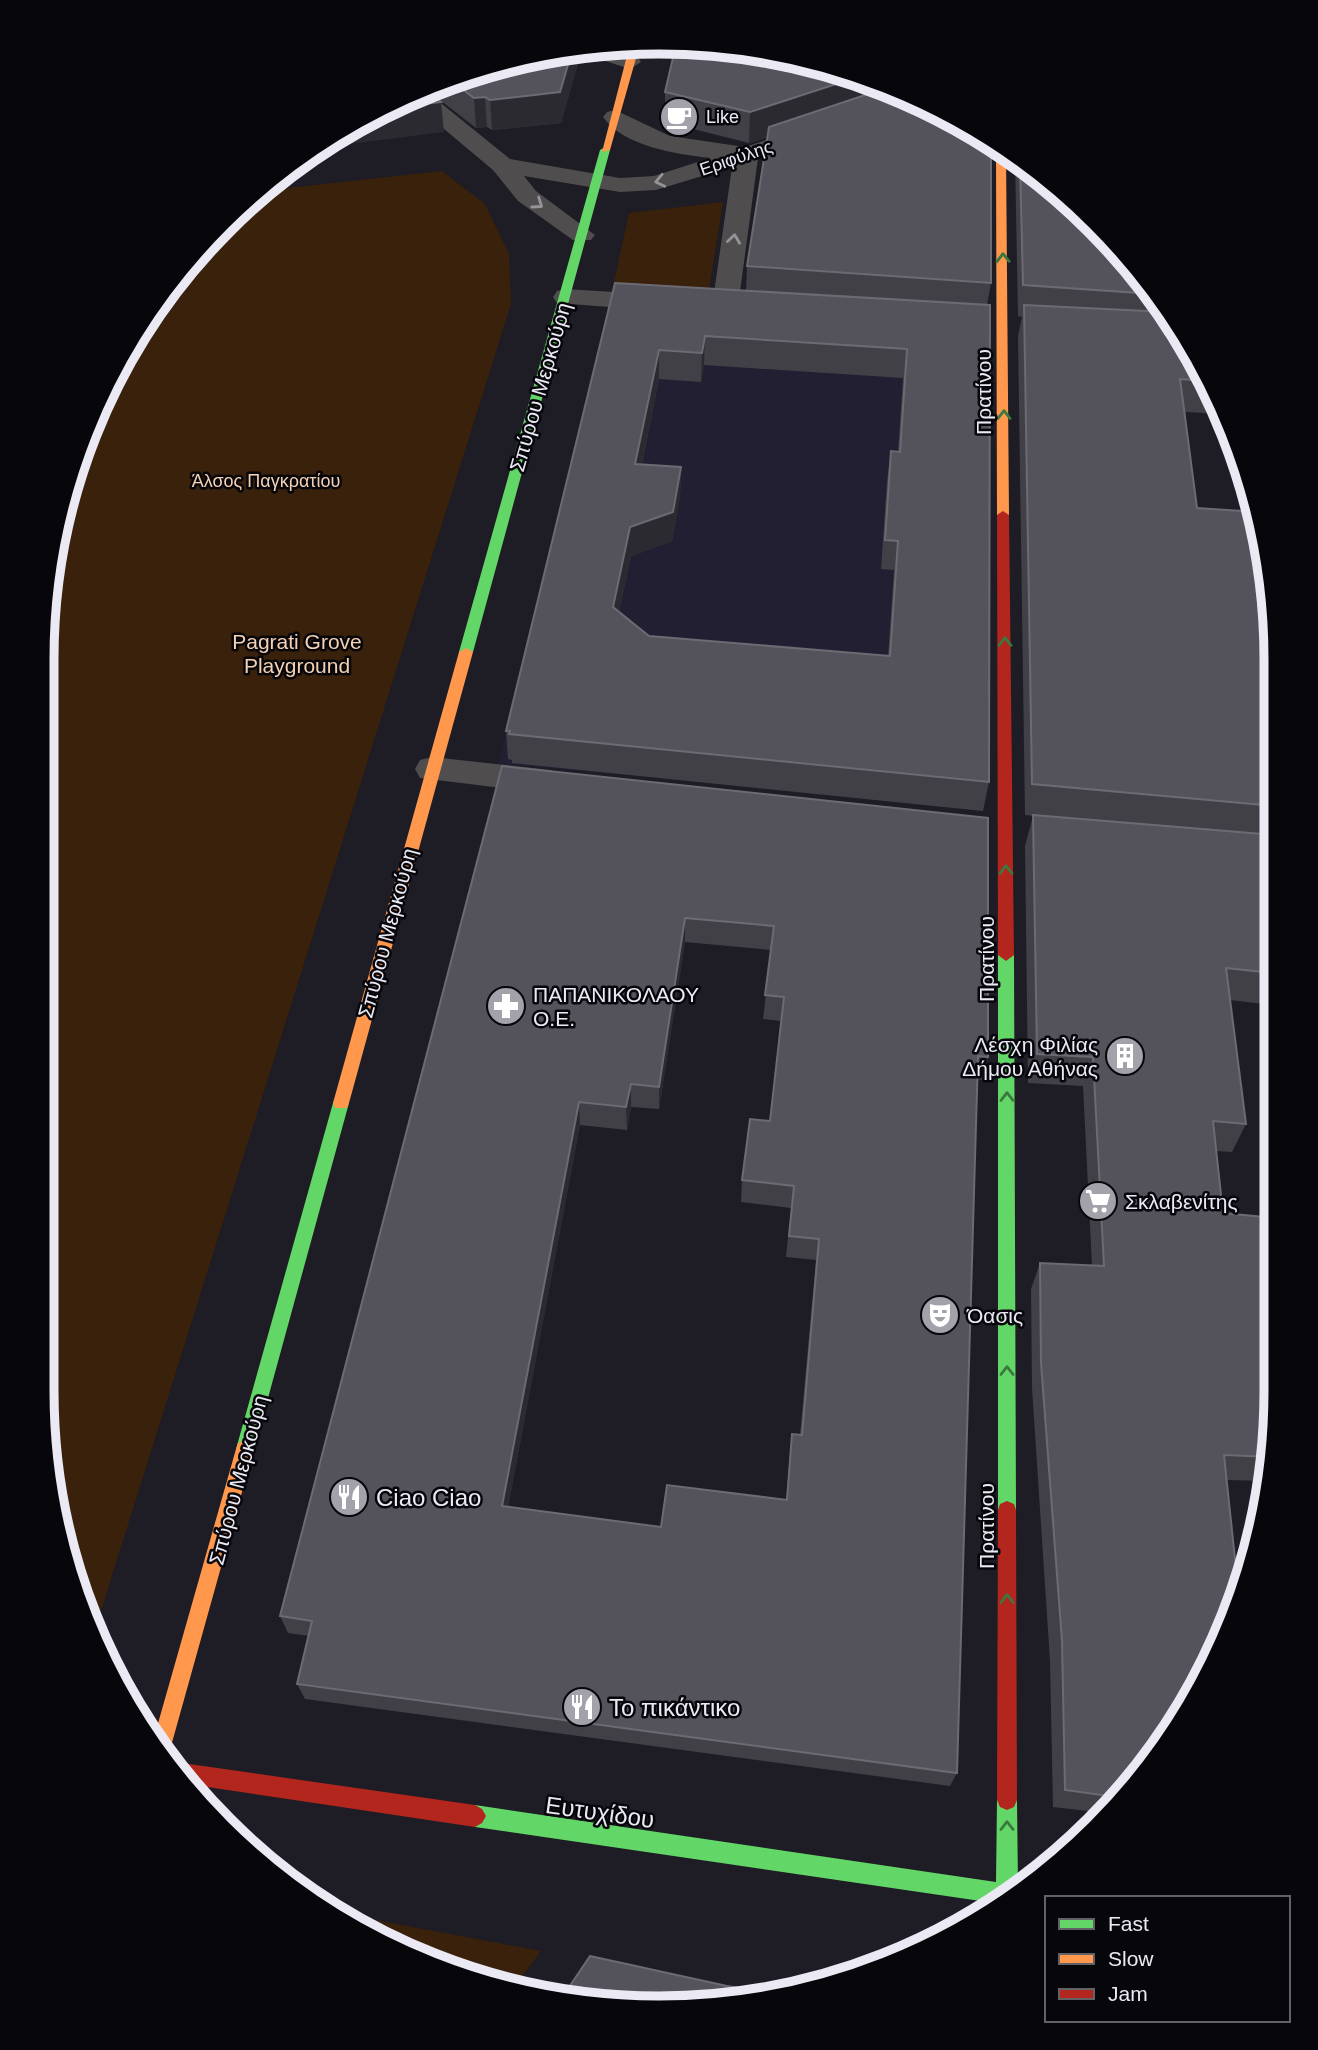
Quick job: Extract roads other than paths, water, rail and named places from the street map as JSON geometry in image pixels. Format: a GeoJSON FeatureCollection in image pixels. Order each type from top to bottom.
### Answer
{"type":"FeatureCollection","features":[{"type":"Feature","properties":{"kind":"main road","name":"Σπύρου Μερκούρη"},"geometry":{"type":"LineString","coordinates":[[164,1738],[632,55]]}},
{"type":"Feature","properties":{"kind":"main road","name":"Πρατίνου"},"geometry":{"type":"LineString","coordinates":[[1002,161],[1009,1884]]}},
{"type":"Feature","properties":{"kind":"main road","name":"Ευτυχίδου"},"geometry":{"type":"LineString","coordinates":[[191,1774],[996,1893]]}},
{"type":"Feature","properties":{"kind":"street"},"geometry":{"type":"LineString","coordinates":[[425,101],[502,165],[527,196],[582,235]]}},
{"type":"Feature","properties":{"kind":"street","name":"Εριφύλης"},"geometry":{"type":"LineString","coordinates":[[599,174],[656,183],[897,104]]}},
{"type":"Feature","properties":{"kind":"street"},"geometry":{"type":"LineString","coordinates":[[615,117],[634,132],[659,143],[683,149],[746,154],[703,305]]}},
{"type":"Feature","properties":{"kind":"street"},"geometry":{"type":"LineString","coordinates":[[477,145],[599,174]]}},
{"type":"Feature","properties":{"kind":"street"},"geometry":{"type":"LineString","coordinates":[[502,165],[599,174]]}},
{"type":"Feature","properties":{"kind":"street"},"geometry":{"type":"LineString","coordinates":[[566,297],[752,309]]}},
{"type":"Feature","properties":{"kind":"street"},"geometry":{"type":"LineString","coordinates":[[976,324],[1031,328]]}},
{"type":"Feature","properties":{"kind":"street"},"geometry":{"type":"LineString","coordinates":[[432,769],[583,785]]}},
{"type":"Feature","properties":{"kind":"place","name":"Like"},"geometry":{"type":"Point","coordinates":[679,117]}},
{"type":"Feature","properties":{"kind":"place","name":"ΠΑΠΑΝΙΚΟΛΑΟΥ Ο.Ε."},"geometry":{"type":"Point","coordinates":[506,1006]}},
{"type":"Feature","properties":{"kind":"place","name":"Λέσχη Φιλίας Δήμου Αθήνας"},"geometry":{"type":"Point","coordinates":[1125,1056]}},
{"type":"Feature","properties":{"kind":"place","name":"Σκλαβενίτης"},"geometry":{"type":"Point","coordinates":[1098,1201]}},
{"type":"Feature","properties":{"kind":"place","name":"Όασις"},"geometry":{"type":"Point","coordinates":[940,1315]}},
{"type":"Feature","properties":{"kind":"place","name":"Ciao Ciao"},"geometry":{"type":"Point","coordinates":[349,1497]}},
{"type":"Feature","properties":{"kind":"place","name":"Το πικάντικο"},"geometry":{"type":"Point","coordinates":[582,1707]}},
{"type":"Feature","properties":{"kind":"park label","name":"Άλσος Παγκρατίου"},"geometry":{"type":"Point","coordinates":[266,481]}},
{"type":"Feature","properties":{"kind":"park label","name":"Pagrati Grove Playground"},"geometry":{"type":"Point","coordinates":[297,653]}}]}
